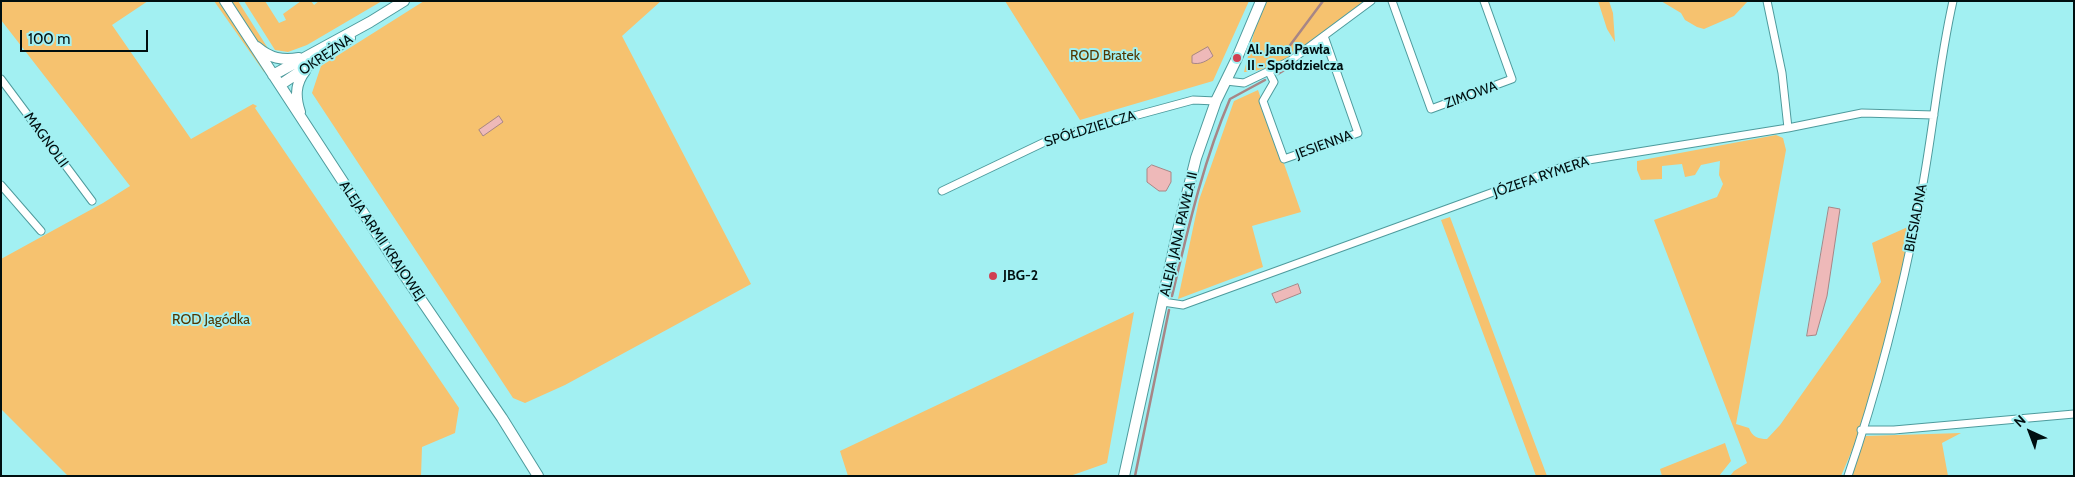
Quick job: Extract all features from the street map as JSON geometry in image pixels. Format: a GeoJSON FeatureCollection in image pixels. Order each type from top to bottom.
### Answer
{"type":"FeatureCollection","features":[{"type":"Feature","properties":{"kind":"street","name":"OKRĘŻNA"},"geometry":{"type":"LineString","coordinates":[[276,80],[307,62],[329,43],[370,22],[404,1]]}},
{"type":"Feature","properties":{"kind":"street","name":"ALEJA JANA PAWŁA II"},"geometry":{"type":"LineString","coordinates":[[1124,476],[1196,158],[1216,101],[1261,1]]}},
{"type":"Feature","properties":{"kind":"street"},"geometry":{"type":"LineString","coordinates":[[1226,81],[1244,83],[1290,62],[1372,1]]}},
{"type":"Feature","properties":{"kind":"street","name":"ZIMOWA"},"geometry":{"type":"LineString","coordinates":[[1392,1],[1431,109],[1512,79],[1484,1]]}},
{"type":"Feature","properties":{"kind":"street"},"geometry":{"type":"LineString","coordinates":[[1767,1],[1782,73],[1788,128]]}},
{"type":"Feature","properties":{"kind":"street","name":"BIESIADNA"},"geometry":{"type":"LineString","coordinates":[[1848,476],[1899,304],[1920,199],[1946,33],[1954,1]]}},
{"type":"Feature","properties":{"kind":"street","name":"ALEJA ARMII KRAJOWEJ"},"geometry":{"type":"LineString","coordinates":[[225,3],[502,418],[538,476]]}},
{"type":"Feature","properties":{"kind":"street","name":"JESIENNA"},"geometry":{"type":"LineString","coordinates":[[1269,72],[1274,82],[1263,101],[1284,159],[1358,133],[1324,36]]}},
{"type":"Feature","properties":{"kind":"street"},"geometry":{"type":"LineString","coordinates":[[251,41],[275,58],[307,62],[296,89],[298,106],[306,127]]}},
{"type":"Feature","properties":{"kind":"street","name":"MAGNOLII"},"geometry":{"type":"LineString","coordinates":[[1,79],[92,201]]}},
{"type":"Feature","properties":{"kind":"street","name":"SPÓŁDZIELCZA"},"geometry":{"type":"LineString","coordinates":[[942,191],[1060,136],[1193,100],[1216,101]]}},
{"type":"Feature","properties":{"kind":"street","name":"JÓZEFA RYMERA"},"geometry":{"type":"LineString","coordinates":[[1163,302],[1183,304],[1576,162],[1788,128],[1862,113],[1934,115]]}},
{"type":"Feature","properties":{"kind":"street"},"geometry":{"type":"LineString","coordinates":[[1,185],[41,230]]}},
{"type":"Feature","properties":{"kind":"street"},"geometry":{"type":"LineString","coordinates":[[1862,430],[1894,430],[2074,414]]}},
{"type":"Feature","properties":{"kind":"green space","name":"ROD Jagódka"},"geometry":{"type":"Polygon","coordinates":[[[1,1],[148,1],[112,25],[191,139],[253,104],[257,106],[255,108],[459,408],[455,433],[422,447],[421,476],[68,476],[1,409],[1,259],[130,186],[1,20],[1,1]]]}},
{"type":"Feature","properties":{"kind":"green space"},"geometry":{"type":"Polygon","coordinates":[[[214,1],[219,1],[265,70],[264,72],[214,1]]]}},
{"type":"Feature","properties":{"kind":"green space"},"geometry":{"type":"Polygon","coordinates":[[[230,1],[238,1],[269,50],[257,42],[251,35],[230,1]]]}},
{"type":"Feature","properties":{"kind":"green space"},"geometry":{"type":"Polygon","coordinates":[[[244,1],[265,1],[279,23],[286,20],[283,14],[301,1],[311,1],[314,5],[319,1],[382,1],[307,45],[288,52],[275,50],[244,1]]]}},
{"type":"Feature","properties":{"kind":"green space"},"geometry":{"type":"Polygon","coordinates":[[[424,1],[661,1],[622,36],[751,284],[565,385],[525,403],[513,398],[312,93],[321,66],[424,1]]]}},
{"type":"Feature","properties":{"kind":"green space","name":"ROD Bratek"},"geometry":{"type":"Polygon","coordinates":[[[1005,1],[1249,1],[1213,81],[1080,120],[1005,1]]]}},
{"type":"Feature","properties":{"kind":"green space"},"geometry":{"type":"Polygon","coordinates":[[[1262,1],[1365,1],[1290,56],[1273,65],[1244,72],[1262,1]]]}},
{"type":"Feature","properties":{"kind":"green space"},"geometry":{"type":"Polygon","coordinates":[[[1598,1],[1609,1],[1613,13],[1615,42],[1607,29],[1598,1]]]}},
{"type":"Feature","properties":{"kind":"green space"},"geometry":{"type":"Polygon","coordinates":[[[1661,1],[1748,1],[1734,16],[1704,29],[1685,20],[1681,13],[1661,1]]]}},
{"type":"Feature","properties":{"kind":"green space"},"geometry":{"type":"Polygon","coordinates":[[[1258,90],[1301,212],[1252,226],[1263,267],[1178,299],[1199,200],[1234,101],[1258,90]]]}},
{"type":"Feature","properties":{"kind":"green space"},"geometry":{"type":"Polygon","coordinates":[[[1776,135],[1783,138],[1786,150],[1736,424],[1749,428],[1752,434],[1761,439],[1767,439],[1780,425],[1881,282],[1872,243],[1910,226],[1879,392],[1874,399],[1841,476],[1730,476],[1734,471],[1747,463],[1654,220],[1717,197],[1723,184],[1719,175],[1720,161],[1701,165],[1695,175],[1685,177],[1682,164],[1662,166],[1662,179],[1641,180],[1637,170],[1637,161],[1776,135]]]}},
{"type":"Feature","properties":{"kind":"green space"},"geometry":{"type":"Polygon","coordinates":[[[1450,217],[1547,476],[1536,476],[1441,220],[1450,217]]]}},
{"type":"Feature","properties":{"kind":"green space"},"geometry":{"type":"Polygon","coordinates":[[[1134,312],[1107,463],[1070,476],[848,476],[840,451],[1134,312]]]}},
{"type":"Feature","properties":{"kind":"green space"},"geometry":{"type":"Polygon","coordinates":[[[1961,433],[1942,443],[1948,476],[1850,476],[1865,436],[1961,433]]]}},
{"type":"Feature","properties":{"kind":"green space"},"geometry":{"type":"Polygon","coordinates":[[[1725,443],[1731,461],[1719,476],[1662,476],[1660,469],[1725,443]]]}},
{"type":"Feature","properties":{"kind":"shaded area"},"geometry":{"type":"Polygon","coordinates":[[[1208,47],[1213,56],[1203,62],[1192,63],[1192,56],[1208,47]]]}},
{"type":"Feature","properties":{"kind":"shaded area"},"geometry":{"type":"Polygon","coordinates":[[[499,116],[503,122],[483,136],[479,130],[499,116]]]}},
{"type":"Feature","properties":{"kind":"shaded area"},"geometry":{"type":"Polygon","coordinates":[[[1152,165],[1171,172],[1171,182],[1166,191],[1159,191],[1147,182],[1147,169],[1152,165]]]}},
{"type":"Feature","properties":{"kind":"shaded area"},"geometry":{"type":"Polygon","coordinates":[[[1829,207],[1840,209],[1827,296],[1816,335],[1807,336],[1829,207]]]}},
{"type":"Feature","properties":{"kind":"shaded area"},"geometry":{"type":"Polygon","coordinates":[[[1298,284],[1301,293],[1276,303],[1272,294],[1298,284]]]}},
{"type":"Feature","properties":{"kind":"waterway"},"geometry":{"type":"LineString","coordinates":[[1289,54],[1288,48],[1323,1]]}},
{"type":"Feature","properties":{"kind":"waterway"},"geometry":{"type":"LineString","coordinates":[[1278,74],[1291,66]]}},
{"type":"Feature","properties":{"kind":"waterway"},"geometry":{"type":"LineString","coordinates":[[1172,296],[1204,171],[1230,99],[1265,80]]}},
{"type":"Feature","properties":{"kind":"waterway"},"geometry":{"type":"LineString","coordinates":[[1135,476],[1169,310]]}},
{"type":"Feature","properties":{"kind":"place","name":"Al. Jana Pawła II - Spółdzielcza"},"geometry":{"type":"Point","coordinates":[1237,58]}},
{"type":"Feature","properties":{"kind":"place","name":"JBG-2"},"geometry":{"type":"Point","coordinates":[993,276]}}]}
